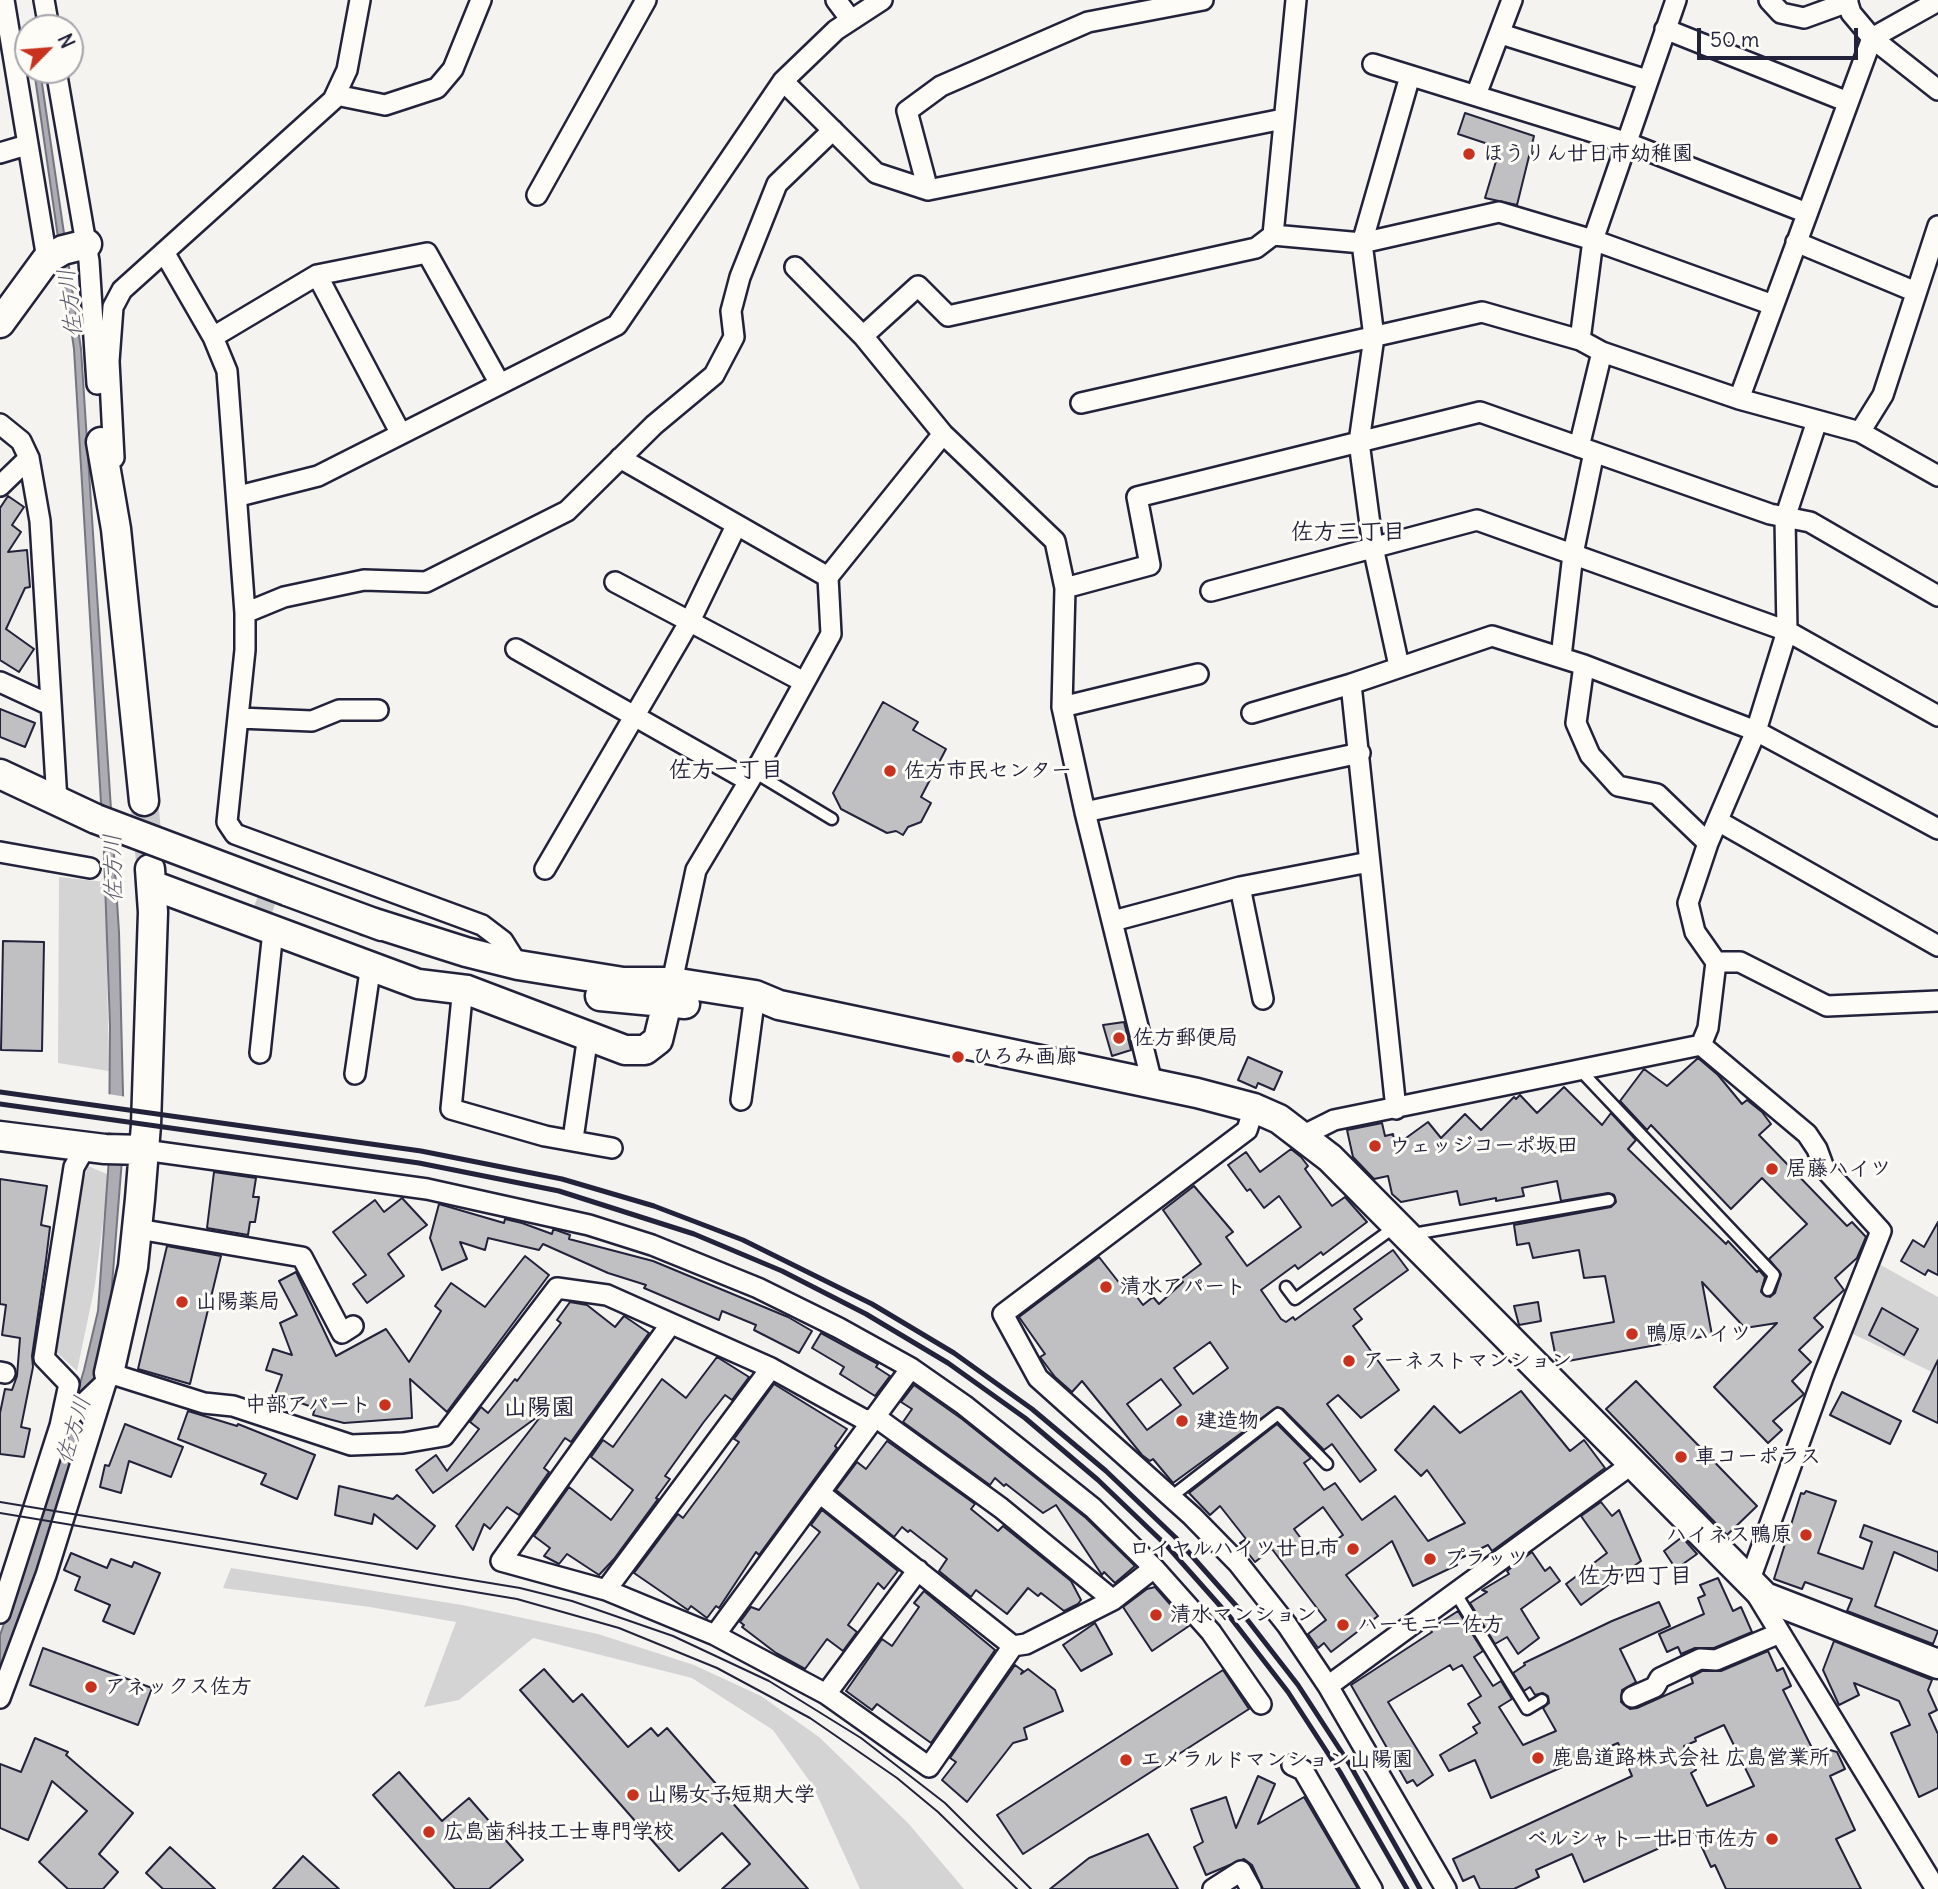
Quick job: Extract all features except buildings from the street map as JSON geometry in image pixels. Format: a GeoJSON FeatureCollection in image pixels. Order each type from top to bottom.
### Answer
{"type":"FeatureCollection","features":[{"type":"Feature","properties":{"kind":"street"},"geometry":{"type":"LineString","coordinates":[[4,0],[101,442],[118,543]]}},
{"type":"Feature","properties":{"kind":"street"},"geometry":{"type":"LineString","coordinates":[[144,801],[118,543],[109,360],[113,307],[122,290],[323,112],[336,95],[346,70],[360,0]]}},
{"type":"Feature","properties":{"kind":"street"},"geometry":{"type":"LineString","coordinates":[[336,95],[385,105],[437,88],[453,69],[481,0]]}},
{"type":"Feature","properties":{"kind":"street"},"geometry":{"type":"LineString","coordinates":[[537,195],[646,0]]}},
{"type":"Feature","properties":{"kind":"street"},"geometry":{"type":"LineString","coordinates":[[836,0],[850,20]]}},
{"type":"Feature","properties":{"kind":"street"},"geometry":{"type":"LineString","coordinates":[[239,496],[318,476],[617,325],[783,81],[836,30],[881,0]]}},
{"type":"Feature","properties":{"kind":"street"},"geometry":{"type":"LineString","coordinates":[[928,190],[907,111],[940,86],[1088,22],[1203,0]]}},
{"type":"Feature","properties":{"kind":"street"},"geometry":{"type":"LineString","coordinates":[[1273,235],[1296,0]]}},
{"type":"Feature","properties":{"kind":"street"},"geometry":{"type":"LineString","coordinates":[[1476,95],[1501,34],[1511,0]]}},
{"type":"Feature","properties":{"kind":"street"},"geometry":{"type":"LineString","coordinates":[[1580,340],[1593,240],[1676,0]]}},
{"type":"Feature","properties":{"kind":"street"},"geometry":{"type":"LineString","coordinates":[[1769,0],[1781,13],[1804,18],[1848,1],[1851,13],[1872,38],[1938,90]]}},
{"type":"Feature","properties":{"kind":"street"},"geometry":{"type":"LineString","coordinates":[[1739,399],[1872,38],[1938,1]]}},
{"type":"Feature","properties":{"kind":"street"},"geometry":{"type":"LineString","coordinates":[[1665,29],[1848,102]]}},
{"type":"Feature","properties":{"kind":"street"},"geometry":{"type":"LineString","coordinates":[[1501,34],[1647,80]]}},
{"type":"Feature","properties":{"kind":"street"},"geometry":{"type":"LineString","coordinates":[[1373,64],[1625,142],[1807,213]]}},
{"type":"Feature","properties":{"kind":"street"},"geometry":{"type":"LineString","coordinates":[[1399,666],[1373,547],[1359,442],[1374,337],[1362,243],[1410,76]]}},
{"type":"Feature","properties":{"kind":"street"},"geometry":{"type":"LineString","coordinates":[[783,81],[876,173],[928,190],[1283,119]]}},
{"type":"Feature","properties":{"kind":"street"},"geometry":{"type":"LineString","coordinates":[[0,323],[61,255],[56,84]]}},
{"type":"Feature","properties":{"kind":"street"},"geometry":{"type":"LineString","coordinates":[[246,613],[284,597],[364,580],[426,582],[567,511],[654,425],[714,375],[734,337],[731,312],[740,277],[777,184],[833,130]]}},
{"type":"Feature","properties":{"kind":"street"},"geometry":{"type":"LineString","coordinates":[[0,153],[20,148]]}},
{"type":"Feature","properties":{"kind":"street"},"geometry":{"type":"LineString","coordinates":[[863,336],[918,286],[948,316],[1256,248],[1273,235],[1362,243],[1499,212],[1593,240],[1773,305]]}},
{"type":"Feature","properties":{"kind":"street"},"geometry":{"type":"LineString","coordinates":[[1860,432],[1883,394],[1938,226]]}},
{"type":"Feature","properties":{"kind":"street"},"geometry":{"type":"LineString","coordinates":[[1796,242],[1916,292]]}},
{"type":"Feature","properties":{"kind":"street"},"geometry":{"type":"LineString","coordinates":[[164,252],[213,337],[228,371],[246,613],[239,718],[227,822],[235,834],[283,856],[482,925],[503,942],[517,965]]}},
{"type":"Feature","properties":{"kind":"street"},"geometry":{"type":"LineString","coordinates":[[213,337],[317,275],[427,253],[500,384]]}},
{"type":"Feature","properties":{"kind":"street"},"geometry":{"type":"LineString","coordinates":[[795,267],[863,336],[943,434],[1055,541],[1065,588],[1062,706],[1085,812],[1152,1083]]}},
{"type":"Feature","properties":{"kind":"street"},"geometry":{"type":"LineString","coordinates":[[317,275],[401,434]]}},
{"type":"Feature","properties":{"kind":"street"},"geometry":{"type":"LineString","coordinates":[[1081,403],[1482,312],[1580,340],[1602,352],[1739,399],[1860,432],[1938,476]]}},
{"type":"Feature","properties":{"kind":"street"},"geometry":{"type":"LineString","coordinates":[[1561,657],[1586,449],[1602,352]]}},
{"type":"Feature","properties":{"kind":"street"},"geometry":{"type":"LineString","coordinates":[[1065,588],[1150,565],[1137,497],[1480,412],[1785,518],[1810,522],[1938,596]]}},
{"type":"Feature","properties":{"kind":"street"},"geometry":{"type":"LineString","coordinates":[[1701,1045],[1708,1028],[1716,962],[1695,932],[1688,903],[1708,843],[1756,731],[1787,631],[1785,518],[1817,421]]}},
{"type":"Feature","properties":{"kind":"street"},"geometry":{"type":"LineString","coordinates":[[0,424],[21,441],[29,458],[40,521],[57,802]]}},
{"type":"Feature","properties":{"kind":"street"},"geometry":{"type":"LineString","coordinates":[[0,1698],[46,1575],[109,1373],[123,1316],[138,1229],[115,1148],[151,876],[263,924],[418,984],[467,990],[625,1050],[645,1050],[658,1040],[696,870],[831,634],[828,577],[943,434]]}},
{"type":"Feature","properties":{"kind":"street"},"geometry":{"type":"LineString","coordinates":[[0,486],[29,458]]}},
{"type":"Feature","properties":{"kind":"street"},"geometry":{"type":"LineString","coordinates":[[620,458],[828,577]]}},
{"type":"Feature","properties":{"kind":"street"},"geometry":{"type":"LineString","coordinates":[[1211,591],[1476,520],[1787,631],[1938,716]]}},
{"type":"Feature","properties":{"kind":"street"},"geometry":{"type":"LineString","coordinates":[[545,869],[690,621],[736,526]]}},
{"type":"Feature","properties":{"kind":"street"},"geometry":{"type":"LineString","coordinates":[[615,582],[804,682]]}},
{"type":"Feature","properties":{"kind":"street"},"geometry":{"type":"LineString","coordinates":[[1251,713],[1352,684],[1492,636],[1584,665],[1756,731],[1938,830]]}},
{"type":"Feature","properties":{"kind":"street"},"geometry":{"type":"LineString","coordinates":[[516,649],[751,777]]}},
{"type":"Feature","properties":{"kind":"street"},"geometry":{"type":"LineString","coordinates":[[1584,665],[1576,723],[1590,755],[1618,786],[1657,794],[1708,843]]}},
{"type":"Feature","properties":{"kind":"street"},"geometry":{"type":"LineString","coordinates":[[1062,706],[1198,674]]}},
{"type":"Feature","properties":{"kind":"street"},"geometry":{"type":"LineString","coordinates":[[0,682],[50,705]]}},
{"type":"Feature","properties":{"kind":"street"},"geometry":{"type":"LineString","coordinates":[[1352,684],[1396,1109]]}},
{"type":"Feature","properties":{"kind":"street"},"geometry":{"type":"LineString","coordinates":[[239,718],[312,721],[339,710],[378,710]]}},
{"type":"Feature","properties":{"kind":"street"},"geometry":{"type":"LineString","coordinates":[[1085,812],[1360,752]]}},
{"type":"Feature","properties":{"kind":"street"},"geometry":{"type":"LineString","coordinates":[[0,774],[96,819]]}},
{"type":"Feature","properties":{"kind":"street"},"geometry":{"type":"LineString","coordinates":[[0,783],[365,920],[555,984],[615,999],[670,992]]}},
{"type":"Feature","properties":{"kind":"street"},"geometry":{"type":"LineString","coordinates":[[1718,821],[1938,946]]}},
{"type":"Feature","properties":{"kind":"street"},"geometry":{"type":"LineString","coordinates":[[0,852],[90,868]]}},
{"type":"Feature","properties":{"kind":"street"},"geometry":{"type":"LineString","coordinates":[[1113,920],[1240,887],[1369,862]]}},
{"type":"Feature","properties":{"kind":"street"},"geometry":{"type":"LineString","coordinates":[[1240,887],[1264,999]]}},
{"type":"Feature","properties":{"kind":"street"},"geometry":{"type":"LineString","coordinates":[[365,920],[517,965],[670,992],[762,1003],[1152,1083],[1254,1108],[1304,1135],[1765,1597],[1938,1664]]}},
{"type":"Feature","properties":{"kind":"street"},"geometry":{"type":"LineString","coordinates":[[260,1053],[263,924]]}},
{"type":"Feature","properties":{"kind":"street"},"geometry":{"type":"LineString","coordinates":[[1716,962],[1740,962],[1827,1006],[1938,1001]]}},
{"type":"Feature","properties":{"kind":"street"},"geometry":{"type":"LineString","coordinates":[[355,1074],[369,978],[368,966]]}},
{"type":"Feature","properties":{"kind":"street"},"geometry":{"type":"LineString","coordinates":[[467,990],[462,997],[451,1109],[515,1128],[612,1147]]}},
{"type":"Feature","properties":{"kind":"street"},"geometry":{"type":"LineString","coordinates":[[741,1100],[762,1003]]}},
{"type":"Feature","properties":{"kind":"street"},"geometry":{"type":"LineString","coordinates":[[573,1139],[588,1035]]}},
{"type":"Feature","properties":{"kind":"street"},"geometry":{"type":"LineString","coordinates":[[1304,1135],[1334,1120],[1581,1072],[1701,1045]]}},
{"type":"Feature","properties":{"kind":"street"},"geometry":{"type":"LineString","coordinates":[[1701,1045],[1807,1134],[1817,1149],[1824,1168],[1881,1231],[1823,1377],[1749,1582]]}},
{"type":"Feature","properties":{"kind":"street"},"geometry":{"type":"LineString","coordinates":[[1254,1108],[1247,1130],[1003,1314],[1038,1378],[1171,1497],[1238,1563],[1328,1685],[1446,1889]]}},
{"type":"Feature","properties":{"kind":"street"},"geometry":{"type":"LineString","coordinates":[[0,1136],[115,1148],[427,1189],[589,1225],[652,1245],[758,1288],[911,1368],[1016,1443],[1093,1508],[1154,1568],[1211,1632],[1261,1704]]}},
{"type":"Feature","properties":{"kind":"street"},"geometry":{"type":"LineString","coordinates":[[0,1613],[62,1423],[69,1384],[44,1358],[74,1167],[115,1148]]}},
{"type":"Feature","properties":{"kind":"street"},"geometry":{"type":"LineString","coordinates":[[138,1229],[302,1257],[342,1333],[353,1326]]}},
{"type":"Feature","properties":{"kind":"street"},"geometry":{"type":"LineString","coordinates":[[109,1373],[204,1403],[233,1406],[351,1445],[377,1446],[444,1436],[557,1288],[607,1295],[771,1368],[865,1420],[877,1418],[1001,1508],[1113,1600]]}},
{"type":"Feature","properties":{"kind":"street"},"geometry":{"type":"LineString","coordinates":[[670,1325],[501,1561],[606,1590],[715,1635],[826,1694],[929,1767],[1013,1646],[1026,1644],[1113,1600],[1154,1568]]}},
{"type":"Feature","properties":{"kind":"street"},"geometry":{"type":"LineString","coordinates":[[606,1590],[771,1368]]}},
{"type":"Feature","properties":{"kind":"street"},"geometry":{"type":"LineString","coordinates":[[715,1635],[877,1418],[911,1368]]}},
{"type":"Feature","properties":{"kind":"street"},"geometry":{"type":"LineString","coordinates":[[62,1423],[98,1393],[109,1373]]}},
{"type":"Feature","properties":{"kind":"street"},"geometry":{"type":"LineString","coordinates":[[1328,1685],[1632,1464]]}},
{"type":"Feature","properties":{"kind":"street"},"geometry":{"type":"LineString","coordinates":[[821,1494],[1013,1646]]}},
{"type":"Feature","properties":{"kind":"street"},"geometry":{"type":"LineString","coordinates":[[826,1694],[918,1570]]}},
{"type":"Feature","properties":{"kind":"street"},"geometry":{"type":"LineString","coordinates":[[1749,1582],[1936,1889]]}},
{"type":"Feature","properties":{"kind":"street"},"geometry":{"type":"LineString","coordinates":[[1632,1697],[1655,1687],[1660,1678],[1700,1659],[1716,1660],[1780,1633]]}},
{"type":"Feature","properties":{"kind":"street"},"geometry":{"type":"LineString","coordinates":[[1292,1765],[1303,1770],[1372,1889]]}},
{"type":"Feature","properties":{"kind":"street"},"geometry":{"type":"LineString","coordinates":[[1213,1889],[1241,1871],[1251,1889]]}},
{"type":"Feature","properties":{"kind":"lane"},"geometry":{"type":"LineString","coordinates":[[751,777],[832,819]]}},
{"type":"Feature","properties":{"kind":"lane"},"geometry":{"type":"LineString","coordinates":[[1581,1072],[1774,1275],[1768,1290]]}},
{"type":"Feature","properties":{"kind":"lane"},"geometry":{"type":"LineString","coordinates":[[1286,1287],[1295,1299],[1401,1230],[1609,1200]]}},
{"type":"Feature","properties":{"kind":"lane"},"geometry":{"type":"LineString","coordinates":[[1171,1497],[1278,1414],[1327,1464]]}},
{"type":"Feature","properties":{"kind":"lane"},"geometry":{"type":"LineString","coordinates":[[1456,1594],[1527,1709],[1542,1700]]}},
{"type":"Feature","properties":{"kind":"shaded area"},"geometry":{"type":"Polygon","coordinates":[[[59,877],[105,882],[109,1071],[58,1063],[59,877]]]}},
{"type":"Feature","properties":{"kind":"shaded area"},"geometry":{"type":"Polygon","coordinates":[[[88,1166],[109,1175],[95,1285],[77,1371],[55,1351],[82,1186],[88,1166]]]}},
{"type":"Feature","properties":{"kind":"shaded area"},"geometry":{"type":"Polygon","coordinates":[[[1879,1264],[1938,1297],[1938,1375],[1851,1333],[1879,1264]]]}},
{"type":"Feature","properties":{"kind":"shaded area"},"geometry":{"type":"Polygon","coordinates":[[[231,1568],[462,1605],[598,1634],[694,1665],[761,1696],[819,1737],[908,1823],[964,1889],[860,1889],[813,1786],[773,1730],[692,1678],[533,1638],[459,1700],[424,1707],[456,1622],[370,1607],[223,1588],[231,1568]]]}},
{"type":"Feature","properties":{"kind":"water","name":"佐方川"},"geometry":{"type":"Polygon","coordinates":[[[36,84],[42,84],[81,349],[119,932],[124,1134],[110,1310],[97,1378],[38,1570],[0,1672],[0,1635],[35,1537],[84,1370],[98,1311],[109,1158],[110,1026],[104,853],[74,349],[36,84]]]}},
{"type":"Feature","properties":{"kind":"pier"},"geometry":{"type":"Polygon","coordinates":[[[108,1094],[127,1097],[128,1135],[106,1132],[108,1094]]]}},
{"type":"Feature","properties":{"kind":"tunnel"},"geometry":{"type":"LineString","coordinates":[[144,801],[150,861]]}},
{"type":"Feature","properties":{"kind":"tunnel"},"geometry":{"type":"LineString","coordinates":[[260,918],[281,860]]}},
{"type":"Feature","properties":{"kind":"tram line"},"geometry":{"type":"LineString","coordinates":[[0,1502],[520,1588],[572,1601],[673,1636],[769,1681],[861,1738],[945,1803],[1031,1889]]}},
{"type":"Feature","properties":{"kind":"tram line"},"geometry":{"type":"LineString","coordinates":[[0,1513],[517,1599],[619,1628],[717,1668],[810,1718],[897,1778],[938,1812],[1017,1889]]}},
{"type":"Feature","properties":{"kind":"railway"},"geometry":{"type":"LineString","coordinates":[[0,1092],[421,1151],[562,1179],[654,1206],[743,1240],[872,1304],[954,1353],[1032,1409],[1106,1471],[1175,1537],[1239,1609],[1298,1685],[1350,1765],[1420,1889]]}},
{"type":"Feature","properties":{"kind":"railway"},"geometry":{"type":"LineString","coordinates":[[0,1104],[419,1163],[559,1191],[694,1234],[782,1271],[866,1314],[948,1363],[1025,1418],[1098,1480],[1167,1546],[1230,1617],[1288,1692],[1340,1772],[1407,1889]]}},
{"type":"Feature","properties":{"kind":"place","name":"ほうりん廿日市幼稚園"},"geometry":{"type":"Point","coordinates":[1469,154]}},
{"type":"Feature","properties":{"kind":"place","name":"佐方市民センター"},"geometry":{"type":"Point","coordinates":[890,771]}},
{"type":"Feature","properties":{"kind":"place","name":"佐方郵便局"},"geometry":{"type":"Point","coordinates":[1119,1038]}},
{"type":"Feature","properties":{"kind":"place","name":"ひろみ画廊"},"geometry":{"type":"Point","coordinates":[958,1057]}},
{"type":"Feature","properties":{"kind":"place","name":"ウェッジコーポ坂田"},"geometry":{"type":"Point","coordinates":[1375,1146]}},
{"type":"Feature","properties":{"kind":"place","name":"居藤ハイツ"},"geometry":{"type":"Point","coordinates":[1772,1169]}},
{"type":"Feature","properties":{"kind":"place","name":"清水アパート"},"geometry":{"type":"Point","coordinates":[1106,1287]}},
{"type":"Feature","properties":{"kind":"place","name":"山陽薬局"},"geometry":{"type":"Point","coordinates":[182,1302]}},
{"type":"Feature","properties":{"kind":"place","name":"鴨原ハイツ"},"geometry":{"type":"Point","coordinates":[1632,1334]}},
{"type":"Feature","properties":{"kind":"place","name":"アーネストマンション"},"geometry":{"type":"Point","coordinates":[1349,1361]}},
{"type":"Feature","properties":{"kind":"place","name":"中部アパート"},"geometry":{"type":"Point","coordinates":[385,1405]}},
{"type":"Feature","properties":{"kind":"place","name":"建造物"},"geometry":{"type":"Point","coordinates":[1182,1421]}},
{"type":"Feature","properties":{"kind":"place","name":"車コーポラス"},"geometry":{"type":"Point","coordinates":[1681,1457]}},
{"type":"Feature","properties":{"kind":"place","name":"ハイネス鴨原"},"geometry":{"type":"Point","coordinates":[1806,1535]}},
{"type":"Feature","properties":{"kind":"place","name":"ロイヤルハイツ廿日市"},"geometry":{"type":"Point","coordinates":[1353,1549]}},
{"type":"Feature","properties":{"kind":"place","name":"プラッツ"},"geometry":{"type":"Point","coordinates":[1430,1559]}},
{"type":"Feature","properties":{"kind":"place","name":"清水マンション"},"geometry":{"type":"Point","coordinates":[1156,1615]}},
{"type":"Feature","properties":{"kind":"place","name":"ハーモニー佐方"},"geometry":{"type":"Point","coordinates":[1343,1625]}},
{"type":"Feature","properties":{"kind":"place","name":"アネックス佐方"},"geometry":{"type":"Point","coordinates":[91,1687]}},
{"type":"Feature","properties":{"kind":"place","name":"鹿島道路株式会社 広島営業所"},"geometry":{"type":"Point","coordinates":[1538,1758]}},
{"type":"Feature","properties":{"kind":"place","name":"エメラルドマンション山陽園"},"geometry":{"type":"Point","coordinates":[1126,1760]}},
{"type":"Feature","properties":{"kind":"place","name":"山陽女子短期大学"},"geometry":{"type":"Point","coordinates":[633,1795]}},
{"type":"Feature","properties":{"kind":"place","name":"広島歯科技工士専門学校"},"geometry":{"type":"Point","coordinates":[429,1832]}},
{"type":"Feature","properties":{"kind":"place","name":"ベルシャトー廿日市佐方"},"geometry":{"type":"Point","coordinates":[1772,1839]}},
{"type":"Feature","properties":{"kind":"district","name":"佐方三丁目"},"geometry":{"type":"Point","coordinates":[1348,532]}},
{"type":"Feature","properties":{"kind":"district","name":"佐方一丁目"},"geometry":{"type":"Point","coordinates":[726,770]}},
{"type":"Feature","properties":{"kind":"district","name":"山陽園"},"geometry":{"type":"Point","coordinates":[539,1408]}},
{"type":"Feature","properties":{"kind":"district","name":"佐方四丁目"},"geometry":{"type":"Point","coordinates":[1635,1576]}}]}
